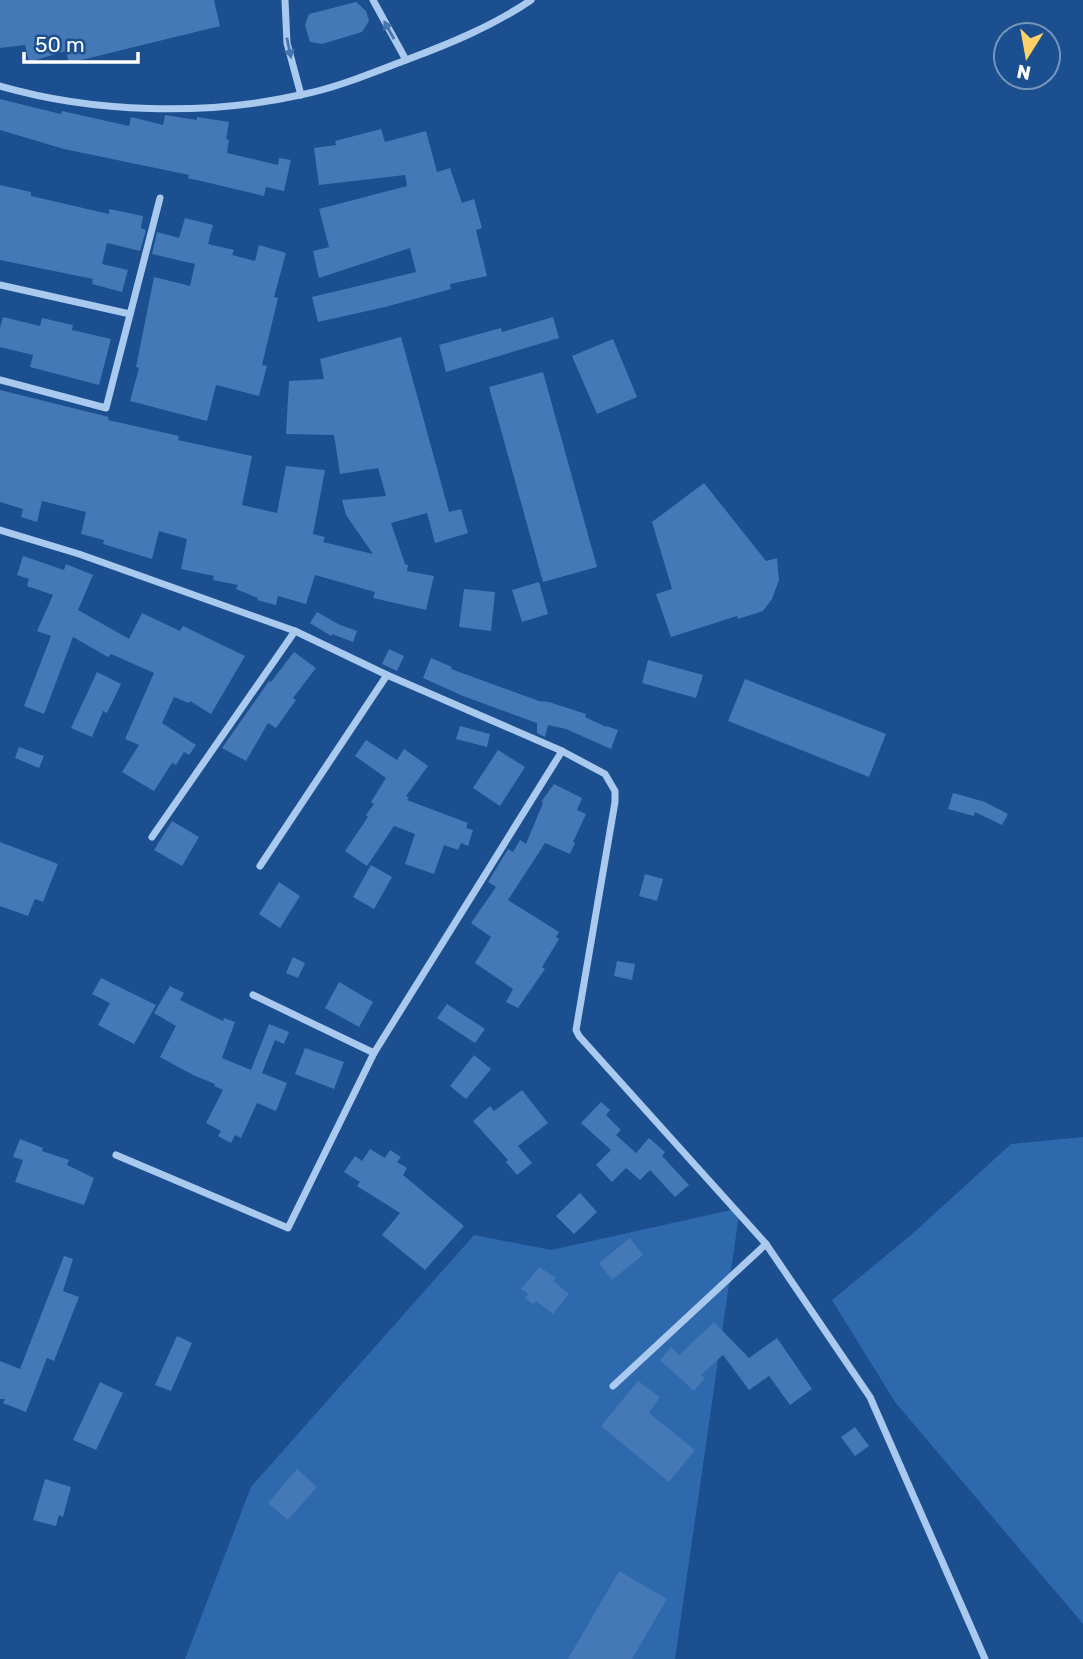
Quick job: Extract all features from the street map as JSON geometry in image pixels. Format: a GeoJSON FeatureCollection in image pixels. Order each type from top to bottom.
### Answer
{"type":"FeatureCollection","features":[{"type":"Feature","properties":{"kind":"street"},"geometry":{"type":"LineString","coordinates":[[285,0],[287,43],[301,95]]}},
{"type":"Feature","properties":{"kind":"street"},"geometry":{"type":"LineString","coordinates":[[373,0],[406,60]]}},
{"type":"Feature","properties":{"kind":"street"},"geometry":{"type":"LineString","coordinates":[[0,86],[23,93],[151,109],[211,108],[301,95],[446,46],[531,0]]}},
{"type":"Feature","properties":{"kind":"street"},"geometry":{"type":"LineString","coordinates":[[0,380],[106,408],[160,198]]}},
{"type":"Feature","properties":{"kind":"street"},"geometry":{"type":"LineString","coordinates":[[0,285],[130,314]]}},
{"type":"Feature","properties":{"kind":"street"},"geometry":{"type":"LineString","coordinates":[[0,530],[79,554],[295,631],[387,675],[562,751],[605,774],[615,791],[615,802],[576,1030],[766,1244],[870,1397],[985,1659]]}},
{"type":"Feature","properties":{"kind":"street"},"geometry":{"type":"LineString","coordinates":[[152,837],[295,631]]}},
{"type":"Feature","properties":{"kind":"street"},"geometry":{"type":"LineString","coordinates":[[260,866],[387,675]]}},
{"type":"Feature","properties":{"kind":"street"},"geometry":{"type":"LineString","coordinates":[[116,1155],[288,1228],[374,1053],[562,751]]}},
{"type":"Feature","properties":{"kind":"street"},"geometry":{"type":"LineString","coordinates":[[253,995],[374,1053]]}},
{"type":"Feature","properties":{"kind":"street"},"geometry":{"type":"LineString","coordinates":[[613,1386],[766,1244]]}},
{"type":"Feature","properties":{"kind":"shaded area"},"geometry":{"type":"Polygon","coordinates":[[[1083,1137],[1083,1624],[895,1402],[832,1300],[911,1235],[1011,1144],[1083,1137]]]}},
{"type":"Feature","properties":{"kind":"shaded area"},"geometry":{"type":"Polygon","coordinates":[[[740,1208],[675,1659],[185,1659],[251,1487],[474,1235],[551,1250],[740,1208]]]}},
{"type":"Feature","properties":{"kind":"building"},"geometry":{"type":"Polygon","coordinates":[[[0,0],[214,0],[220,26],[69,63],[66,51],[29,62],[25,45],[0,48],[0,0]]]}},
{"type":"Feature","properties":{"kind":"building"},"geometry":{"type":"Polygon","coordinates":[[[356,2],[366,11],[369,21],[362,32],[322,44],[310,42],[305,25],[309,14],[356,2]]]}},
{"type":"Feature","properties":{"kind":"building"},"geometry":{"type":"Polygon","coordinates":[[[0,99],[61,114],[62,111],[129,126],[131,117],[163,125],[165,115],[229,122],[227,153],[278,165],[279,158],[291,160],[284,191],[266,187],[264,196],[188,178],[189,175],[64,149],[0,130],[0,99]]]}},
{"type":"Feature","properties":{"kind":"building"},"geometry":{"type":"Polygon","coordinates":[[[381,129],[385,142],[426,131],[437,172],[450,168],[462,203],[474,199],[482,228],[476,230],[487,276],[450,284],[451,289],[385,307],[318,322],[312,297],[416,272],[410,248],[319,278],[313,251],[329,247],[319,209],[407,186],[405,175],[319,185],[314,148],[336,145],[335,141],[381,129]]]}},
{"type":"Feature","properties":{"kind":"building"},"geometry":{"type":"Polygon","coordinates":[[[0,185],[31,192],[31,196],[109,214],[109,209],[143,216],[141,228],[146,230],[140,251],[107,243],[102,264],[128,270],[122,292],[92,284],[93,279],[0,260],[0,185]]]}},
{"type":"Feature","properties":{"kind":"building"},"geometry":{"type":"Polygon","coordinates":[[[185,218],[213,225],[208,244],[234,250],[232,255],[255,261],[259,245],[286,253],[274,297],[278,298],[262,365],[267,366],[259,396],[216,385],[207,421],[130,401],[139,368],[136,367],[154,277],[190,286],[195,264],[152,254],[157,232],[179,238],[185,218]]]}},
{"type":"Feature","properties":{"kind":"building"},"geometry":{"type":"Polygon","coordinates":[[[3,317],[40,326],[42,318],[73,325],[72,330],[111,339],[99,385],[30,367],[33,355],[0,347],[3,317]]]}},
{"type":"Feature","properties":{"kind":"building"},"geometry":{"type":"Polygon","coordinates":[[[553,317],[559,338],[446,372],[439,345],[501,328],[502,332],[553,317]]]}},
{"type":"Feature","properties":{"kind":"building"},"geometry":{"type":"Polygon","coordinates":[[[401,337],[449,512],[461,509],[468,533],[435,543],[427,513],[391,523],[405,564],[408,565],[407,571],[434,576],[426,610],[373,598],[375,592],[315,575],[306,604],[278,596],[276,605],[257,600],[258,598],[236,589],[238,585],[213,580],[214,576],[181,569],[187,539],[159,531],[152,559],[103,544],[104,540],[81,534],[86,512],[42,501],[37,522],[21,517],[23,509],[0,502],[0,390],[109,417],[108,420],[179,436],[178,440],[252,456],[242,505],[277,513],[286,466],[325,470],[313,534],[325,537],[323,542],[373,554],[346,515],[342,500],[386,496],[378,468],[340,474],[334,435],[286,434],[289,381],[324,379],[320,359],[401,337]]]}},
{"type":"Feature","properties":{"kind":"building"},"geometry":{"type":"Polygon","coordinates":[[[613,339],[637,397],[597,414],[572,356],[613,339]]]}},
{"type":"Feature","properties":{"kind":"building"},"geometry":{"type":"Polygon","coordinates":[[[543,372],[597,567],[543,582],[489,387],[543,372]]]}},
{"type":"Feature","properties":{"kind":"building"},"geometry":{"type":"Polygon","coordinates":[[[704,483],[766,561],[777,558],[779,580],[772,599],[763,611],[738,619],[737,616],[671,637],[656,594],[672,589],[652,522],[704,483]]]}},
{"type":"Feature","properties":{"kind":"building"},"geometry":{"type":"Polygon","coordinates":[[[23,556],[64,570],[66,564],[93,575],[78,610],[129,639],[142,613],[180,631],[183,626],[245,656],[211,714],[190,701],[189,703],[174,697],[162,723],[196,745],[189,755],[184,752],[176,765],[172,763],[154,791],[122,772],[139,745],[125,739],[154,673],[111,654],[108,657],[73,637],[44,714],[24,706],[51,636],[37,631],[53,595],[27,586],[29,579],[17,575],[23,556]]]}},
{"type":"Feature","properties":{"kind":"building"},"geometry":{"type":"Polygon","coordinates":[[[539,582],[548,614],[522,622],[512,590],[539,582]]]}},
{"type":"Feature","properties":{"kind":"building"},"geometry":{"type":"Polygon","coordinates":[[[464,589],[495,592],[491,631],[459,627],[464,589]]]}},
{"type":"Feature","properties":{"kind":"building"},"geometry":{"type":"Polygon","coordinates":[[[317,612],[357,631],[353,642],[332,634],[331,636],[310,623],[317,612]]]}},
{"type":"Feature","properties":{"kind":"building"},"geometry":{"type":"Polygon","coordinates":[[[389,649],[404,656],[397,671],[382,664],[389,649]]]}},
{"type":"Feature","properties":{"kind":"building"},"geometry":{"type":"Polygon","coordinates":[[[294,652],[316,668],[293,698],[296,700],[276,728],[268,723],[246,761],[222,748],[269,681],[271,682],[294,652]]]}},
{"type":"Feature","properties":{"kind":"building"},"geometry":{"type":"Polygon","coordinates":[[[431,658],[452,667],[451,669],[539,701],[586,714],[585,717],[618,730],[611,749],[566,729],[548,725],[545,737],[537,733],[537,723],[423,678],[431,658]]]}},
{"type":"Feature","properties":{"kind":"building"},"geometry":{"type":"Polygon","coordinates":[[[648,660],[703,675],[696,698],[642,683],[648,660]]]}},
{"type":"Feature","properties":{"kind":"building"},"geometry":{"type":"Polygon","coordinates":[[[97,672],[121,684],[107,713],[103,711],[92,737],[71,728],[97,672]]]}},
{"type":"Feature","properties":{"kind":"building"},"geometry":{"type":"Polygon","coordinates":[[[745,679],[886,734],[869,777],[728,721],[745,679]]]}},
{"type":"Feature","properties":{"kind":"building"},"geometry":{"type":"Polygon","coordinates":[[[460,726],[490,734],[487,747],[456,739],[460,726]]]}},
{"type":"Feature","properties":{"kind":"building"},"geometry":{"type":"Polygon","coordinates":[[[366,740],[397,760],[404,749],[428,766],[406,796],[409,798],[407,800],[468,823],[466,828],[473,830],[468,846],[461,843],[458,850],[444,845],[434,874],[405,864],[415,834],[394,826],[367,866],[345,851],[368,817],[366,815],[374,804],[371,802],[386,778],[355,756],[366,740]]]}},
{"type":"Feature","properties":{"kind":"building"},"geometry":{"type":"Polygon","coordinates":[[[19,747],[44,756],[39,768],[15,758],[19,747]]]}},
{"type":"Feature","properties":{"kind":"building"},"geometry":{"type":"Polygon","coordinates":[[[498,750],[525,767],[500,806],[473,788],[498,750]]]}},
{"type":"Feature","properties":{"kind":"building"},"geometry":{"type":"Polygon","coordinates":[[[554,784],[582,798],[577,810],[586,814],[570,854],[545,843],[508,900],[559,932],[556,937],[559,939],[542,967],[545,969],[518,1008],[506,1002],[513,989],[475,963],[491,937],[471,923],[496,887],[488,882],[508,849],[513,852],[520,840],[526,844],[543,803],[541,802],[554,784]]]}},
{"type":"Feature","properties":{"kind":"building"},"geometry":{"type":"Polygon","coordinates":[[[953,793],[985,802],[1008,814],[1002,825],[975,812],[974,816],[948,809],[953,793]]]}},
{"type":"Feature","properties":{"kind":"building"},"geometry":{"type":"Polygon","coordinates":[[[172,821],[199,837],[182,866],[154,850],[172,821]]]}},
{"type":"Feature","properties":{"kind":"building"},"geometry":{"type":"Polygon","coordinates":[[[0,842],[58,864],[43,902],[35,899],[28,916],[0,906],[0,842]]]}},
{"type":"Feature","properties":{"kind":"building"},"geometry":{"type":"Polygon","coordinates":[[[371,865],[392,877],[374,909],[353,897],[371,865]]]}},
{"type":"Feature","properties":{"kind":"building"},"geometry":{"type":"Polygon","coordinates":[[[645,874],[663,879],[657,901],[639,896],[645,874]]]}},
{"type":"Feature","properties":{"kind":"building"},"geometry":{"type":"Polygon","coordinates":[[[279,882],[300,896],[280,928],[259,914],[279,882]]]}},
{"type":"Feature","properties":{"kind":"building"},"geometry":{"type":"Polygon","coordinates":[[[293,957],[305,963],[298,978],[286,973],[293,957]]]}},
{"type":"Feature","properties":{"kind":"building"},"geometry":{"type":"Polygon","coordinates":[[[617,961],[635,964],[632,980],[614,976],[617,961]]]}},
{"type":"Feature","properties":{"kind":"building"},"geometry":{"type":"Polygon","coordinates":[[[101,978],[156,1005],[134,1044],[98,1025],[110,1003],[92,994],[101,978]]]}},
{"type":"Feature","properties":{"kind":"building"},"geometry":{"type":"Polygon","coordinates":[[[339,982],[373,1002],[359,1027],[325,1008],[339,982]]]}},
{"type":"Feature","properties":{"kind":"building"},"geometry":{"type":"Polygon","coordinates":[[[170,986],[184,993],[180,1000],[223,1021],[224,1018],[235,1022],[222,1058],[251,1070],[269,1024],[289,1032],[284,1044],[275,1040],[262,1073],[287,1083],[276,1111],[257,1103],[241,1138],[235,1135],[231,1143],[218,1136],[221,1131],[206,1123],[223,1090],[160,1057],[176,1026],[154,1013],[170,986]]]}},
{"type":"Feature","properties":{"kind":"building"},"geometry":{"type":"Polygon","coordinates":[[[447,1004],[485,1029],[475,1043],[437,1018],[447,1004]]]}},
{"type":"Feature","properties":{"kind":"building"},"geometry":{"type":"Polygon","coordinates":[[[305,1048],[344,1062],[334,1089],[295,1074],[305,1048]]]}},
{"type":"Feature","properties":{"kind":"building"},"geometry":{"type":"Polygon","coordinates":[[[474,1055],[491,1069],[466,1099],[450,1086],[474,1055]]]}},
{"type":"Feature","properties":{"kind":"building"},"geometry":{"type":"Polygon","coordinates":[[[522,1090],[548,1123],[518,1146],[532,1163],[517,1175],[506,1162],[508,1160],[473,1121],[490,1106],[494,1111],[522,1090]]]}},
{"type":"Feature","properties":{"kind":"building"},"geometry":{"type":"Polygon","coordinates":[[[601,1102],[610,1110],[606,1115],[621,1130],[616,1135],[636,1153],[649,1138],[665,1152],[662,1156],[689,1185],[675,1197],[650,1170],[640,1180],[626,1168],[612,1182],[596,1165],[611,1150],[581,1123],[601,1102]]]}},
{"type":"Feature","properties":{"kind":"building"},"geometry":{"type":"Polygon","coordinates":[[[20,1139],[43,1148],[42,1151],[69,1160],[67,1165],[94,1178],[84,1205],[15,1182],[23,1160],[13,1157],[20,1139]]]}},
{"type":"Feature","properties":{"kind":"building"},"geometry":{"type":"Polygon","coordinates":[[[370,1149],[385,1158],[390,1150],[401,1157],[397,1162],[407,1168],[403,1175],[464,1226],[425,1270],[382,1235],[400,1213],[357,1186],[360,1182],[344,1172],[355,1156],[362,1161],[370,1149]]]}},
{"type":"Feature","properties":{"kind":"building"},"geometry":{"type":"Polygon","coordinates":[[[580,1193],[597,1212],[574,1234],[556,1216],[580,1193]]]}},
{"type":"Feature","properties":{"kind":"building"},"geometry":{"type":"Polygon","coordinates":[[[630,1238],[643,1255],[612,1280],[599,1263],[630,1238]]]}},
{"type":"Feature","properties":{"kind":"building"},"geometry":{"type":"Polygon","coordinates":[[[64,1256],[73,1259],[63,1291],[79,1297],[54,1361],[47,1358],[26,1412],[3,1403],[5,1399],[0,1399],[0,1361],[20,1369],[64,1256]]]}},
{"type":"Feature","properties":{"kind":"building"},"geometry":{"type":"Polygon","coordinates":[[[539,1267],[556,1278],[553,1281],[569,1294],[553,1314],[536,1301],[533,1304],[525,1298],[528,1294],[521,1289],[539,1267]]]}},
{"type":"Feature","properties":{"kind":"building"},"geometry":{"type":"Polygon","coordinates":[[[714,1322],[749,1358],[777,1338],[812,1389],[790,1405],[769,1376],[749,1390],[723,1355],[701,1375],[705,1378],[694,1391],[660,1360],[671,1347],[679,1355],[714,1322]]]}},
{"type":"Feature","properties":{"kind":"building"},"geometry":{"type":"Polygon","coordinates":[[[177,1336],[192,1343],[171,1391],[155,1385],[177,1336]]]}},
{"type":"Feature","properties":{"kind":"building"},"geometry":{"type":"Polygon","coordinates":[[[638,1381],[660,1397],[649,1413],[695,1450],[669,1482],[601,1426],[638,1381]]]}},
{"type":"Feature","properties":{"kind":"building"},"geometry":{"type":"Polygon","coordinates":[[[100,1382],[123,1393],[96,1450],[73,1440],[100,1382]]]}},
{"type":"Feature","properties":{"kind":"building"},"geometry":{"type":"Polygon","coordinates":[[[855,1427],[869,1446],[855,1456],[841,1437],[855,1427]]]}},
{"type":"Feature","properties":{"kind":"building"},"geometry":{"type":"Polygon","coordinates":[[[297,1469],[317,1487],[288,1520],[268,1503],[297,1469]]]}},
{"type":"Feature","properties":{"kind":"building"},"geometry":{"type":"Polygon","coordinates":[[[45,1479],[71,1487],[63,1517],[59,1515],[56,1526],[33,1520],[45,1479]]]}},
{"type":"Feature","properties":{"kind":"building"},"geometry":{"type":"Polygon","coordinates":[[[619,1571],[667,1599],[632,1659],[568,1659],[619,1571]]]}}]}
